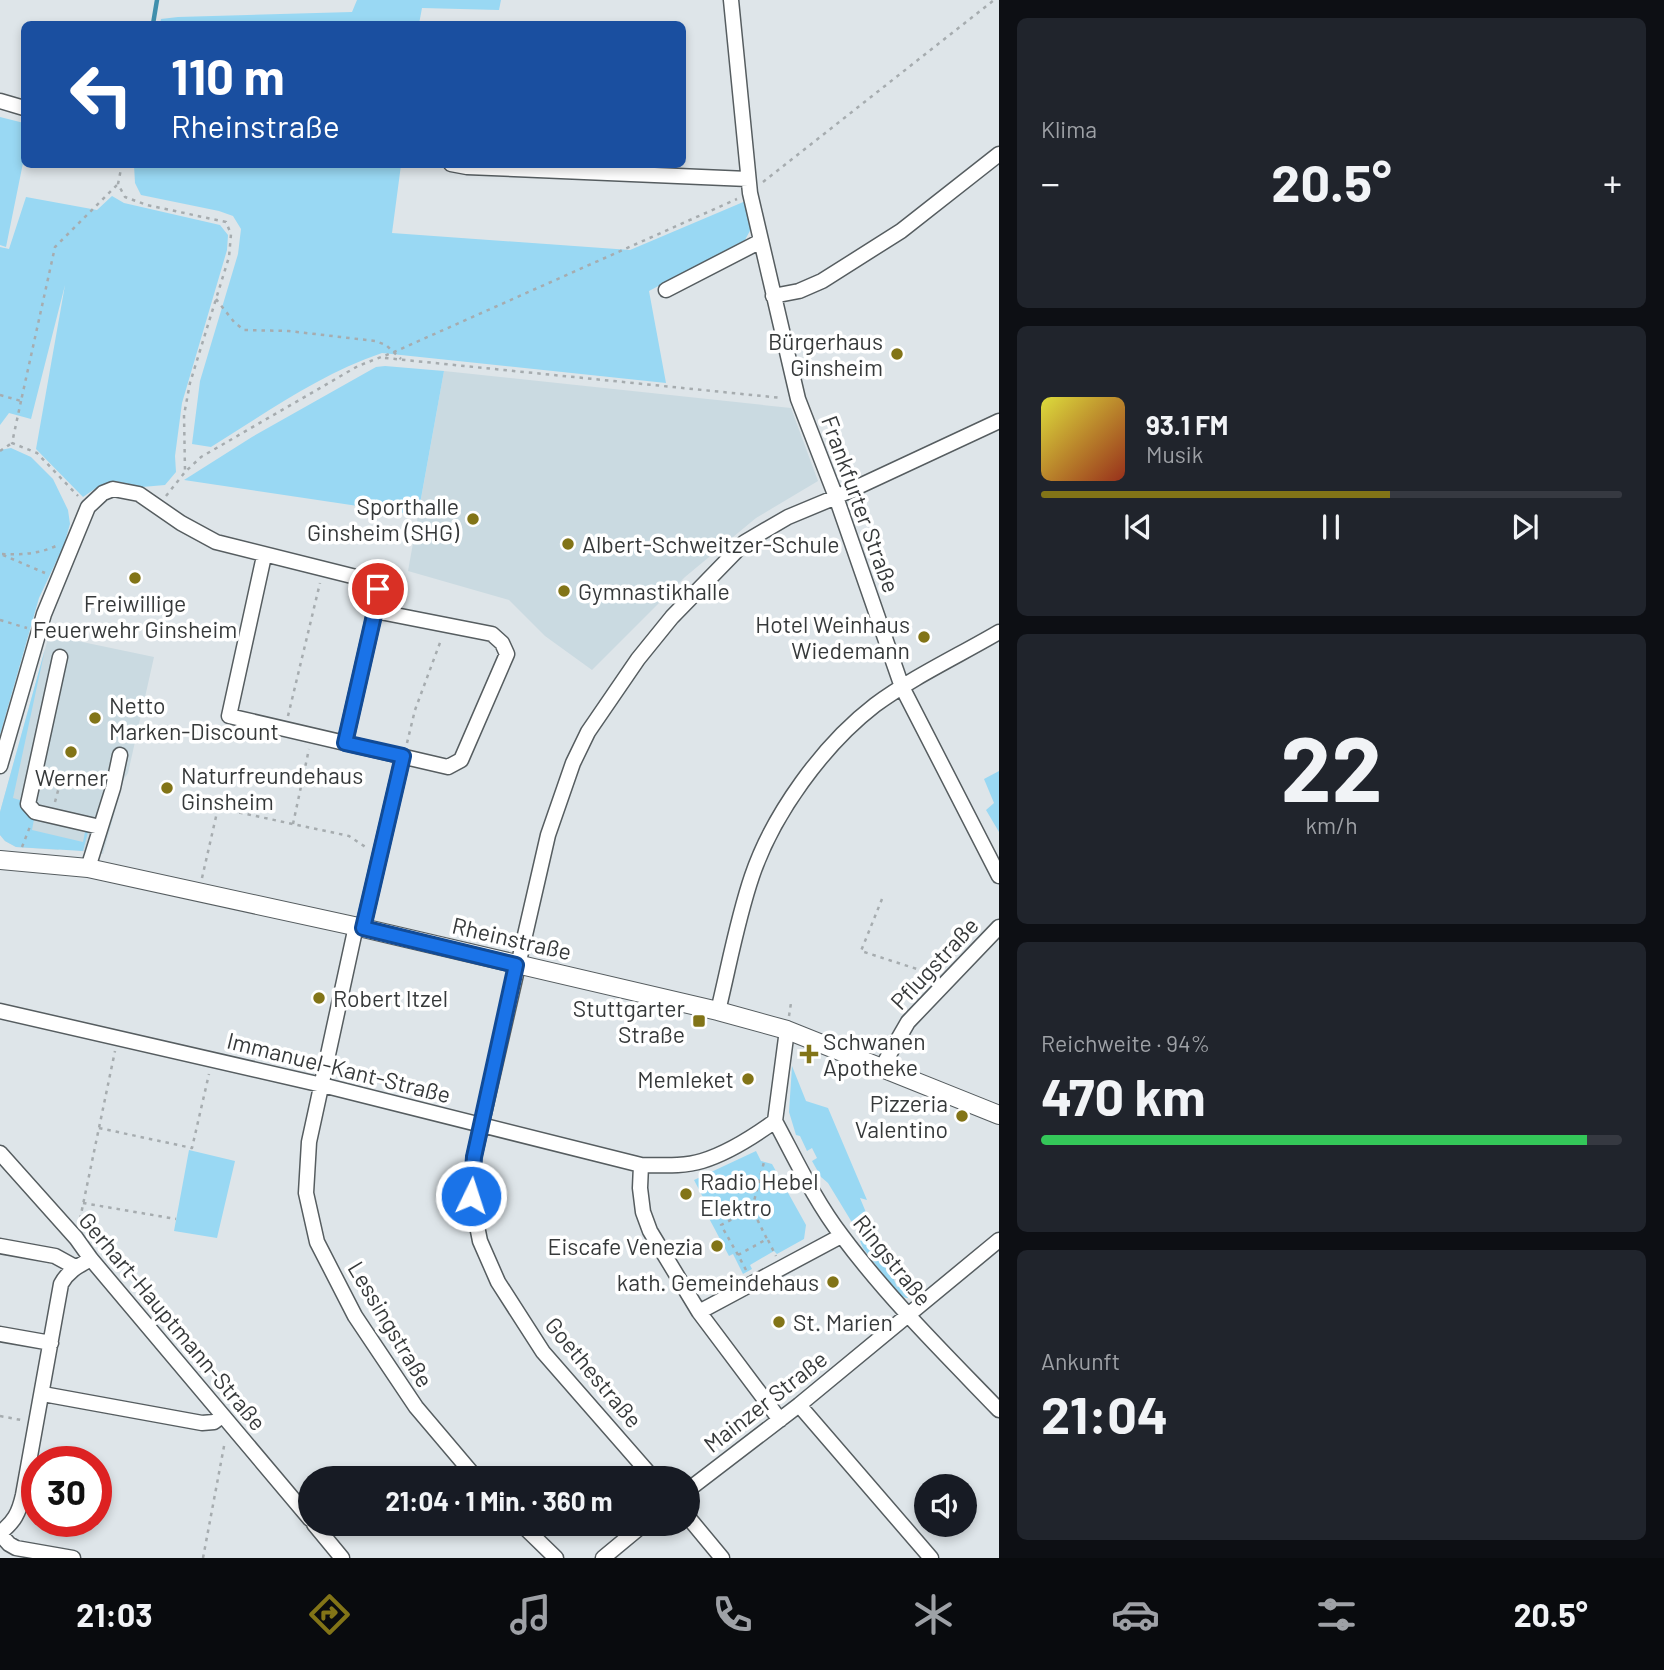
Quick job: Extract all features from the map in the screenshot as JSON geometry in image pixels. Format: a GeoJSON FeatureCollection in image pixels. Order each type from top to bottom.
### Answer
{"type":"FeatureCollection","features":[{"type":"Feature","properties":{"kind":"main road","name":"Rheinstraße"},"geometry":{"type":"LineString","coordinates":[[0,860],[88,868],[359,927],[718,1011],[788,1021],[882,1067],[999,1115]]}},
{"type":"Feature","properties":{"kind":"street","name":"Frankfurter Straße"},"geometry":{"type":"LineString","coordinates":[[732,0],[749,186],[798,399],[836,497],[902,688],[999,876]]}},
{"type":"Feature","properties":{"kind":"street"},"geometry":{"type":"LineString","coordinates":[[0,102],[21,107]]}},
{"type":"Feature","properties":{"kind":"street"},"geometry":{"type":"LineString","coordinates":[[773,296],[799,291],[822,281],[901,231],[998,158]]}},
{"type":"Feature","properties":{"kind":"street"},"geometry":{"type":"LineString","coordinates":[[564,168],[613,169],[749,186]]}},
{"type":"Feature","properties":{"kind":"street"},"geometry":{"type":"LineString","coordinates":[[666,290],[761,242]]}},
{"type":"Feature","properties":{"kind":"street","name":"Goethestraße"},"geometry":{"type":"LineString","coordinates":[[643,1466],[543,1352],[498,1282],[480,1241],[471,1196],[480,1126],[548,835],[573,762],[607,703],[655,637],[745,542],[788,517],[999,422]]}},
{"type":"Feature","properties":{"kind":"street"},"geometry":{"type":"LineString","coordinates":[[0,766],[39,631],[75,535],[88,507],[103,493],[113,489],[139,494],[181,523],[216,542],[372,581],[378,589],[375,611],[345,743]]}},
{"type":"Feature","properties":{"kind":"street"},"geometry":{"type":"LineString","coordinates":[[264,556],[229,716],[448,766],[461,760],[507,654],[502,643],[492,634],[375,611]]}},
{"type":"Feature","properties":{"kind":"street"},"geometry":{"type":"LineString","coordinates":[[718,1011],[753,874],[776,823],[800,785],[831,748],[874,706],[999,632]]}},
{"type":"Feature","properties":{"kind":"street"},"geometry":{"type":"LineString","coordinates":[[60,657],[28,804],[35,812],[100,827]]}},
{"type":"Feature","properties":{"kind":"street"},"geometry":{"type":"LineString","coordinates":[[88,868],[113,788],[120,755]]}},
{"type":"Feature","properties":{"kind":"street","name":"Lessingstraße"},"geometry":{"type":"LineString","coordinates":[[403,756],[359,927],[309,1142],[306,1193],[317,1242],[355,1316],[408,1395],[466,1466]]}},
{"type":"Feature","properties":{"kind":"street","name":"Pflugstraße"},"geometry":{"type":"LineString","coordinates":[[882,1067],[908,1022],[999,927]]}},
{"type":"Feature","properties":{"kind":"street","name":"Immanuel-Kant-Straße"},"geometry":{"type":"LineString","coordinates":[[0,1011],[322,1085],[641,1165],[665,1166],[701,1161],[752,1138],[775,1121]]}},
{"type":"Feature","properties":{"kind":"street"},"geometry":{"type":"LineString","coordinates":[[775,1121],[788,1021]]}},
{"type":"Feature","properties":{"kind":"street","name":"Ringstraße"},"geometry":{"type":"LineString","coordinates":[[775,1121],[819,1202],[841,1236],[908,1316],[999,1410]]}},
{"type":"Feature","properties":{"kind":"street","name":"Gerhart-Hauptmann-Straße"},"geometry":{"type":"LineString","coordinates":[[0,1153],[76,1238],[298,1505]]}},
{"type":"Feature","properties":{"kind":"street"},"geometry":{"type":"LineString","coordinates":[[641,1165],[642,1200],[650,1231],[699,1312],[780,1420]]}},
{"type":"Feature","properties":{"kind":"street"},"geometry":{"type":"LineString","coordinates":[[699,1312],[841,1236]]}},
{"type":"Feature","properties":{"kind":"street","name":"Mainzer Straße"},"geometry":{"type":"LineString","coordinates":[[700,1481],[799,1405],[999,1240]]}},
{"type":"Feature","properties":{"kind":"street"},"geometry":{"type":"LineString","coordinates":[[0,1246],[55,1255],[75,1267]]}},
{"type":"Feature","properties":{"kind":"street"},"geometry":{"type":"LineString","coordinates":[[73,1558],[16,1548],[9,1545],[0,1533],[12,1524],[19,1513],[43,1394],[61,1284],[75,1267],[91,1259]]}},
{"type":"Feature","properties":{"kind":"street"},"geometry":{"type":"LineString","coordinates":[[0,1334],[51,1343]]}},
{"type":"Feature","properties":{"kind":"street"},"geometry":{"type":"LineString","coordinates":[[43,1394],[202,1423],[225,1420]]}},
{"type":"Feature","properties":{"kind":"street"},"geometry":{"type":"LineString","coordinates":[[799,1405],[931,1558]]}},
{"type":"Feature","properties":{"kind":"street"},"geometry":{"type":"LineString","coordinates":[[700,1531],[722,1558]]}},
{"type":"Feature","properties":{"kind":"street"},"geometry":{"type":"LineString","coordinates":[[324,1536],[342,1558]]}},
{"type":"Feature","properties":{"kind":"street"},"geometry":{"type":"LineString","coordinates":[[533,1536],[556,1558]]}},
{"type":"Feature","properties":{"kind":"street"},"geometry":{"type":"LineString","coordinates":[[603,1558],[630,1536]]}},
{"type":"Feature","properties":{"kind":"path"},"geometry":{"type":"LineString","coordinates":[[158,506],[185,472],[201,457],[358,366],[394,352],[749,186],[994,0]]}},
{"type":"Feature","properties":{"kind":"path"},"geometry":{"type":"LineString","coordinates":[[0,451],[12,443],[55,247],[118,184],[121,168]]}},
{"type":"Feature","properties":{"kind":"path"},"geometry":{"type":"LineString","coordinates":[[118,184],[125,197],[147,205],[226,222],[231,234],[229,257],[190,383],[184,415],[185,472]]}},
{"type":"Feature","properties":{"kind":"path"},"geometry":{"type":"LineString","coordinates":[[215,297],[218,304],[244,331],[289,331],[369,340],[380,342],[401,359]]}},
{"type":"Feature","properties":{"kind":"path"},"geometry":{"type":"LineString","coordinates":[[381,357],[798,399]]}},
{"type":"Feature","properties":{"kind":"path"},"geometry":{"type":"LineString","coordinates":[[0,396],[21,401]]}},
{"type":"Feature","properties":{"kind":"path"},"geometry":{"type":"LineString","coordinates":[[12,443],[37,453],[88,507]]}},
{"type":"Feature","properties":{"kind":"path"},"geometry":{"type":"LineString","coordinates":[[1,554],[23,555],[43,551],[75,535]]}},
{"type":"Feature","properties":{"kind":"path"},"geometry":{"type":"LineString","coordinates":[[1,554],[58,579]]}},
{"type":"Feature","properties":{"kind":"path"},"geometry":{"type":"LineString","coordinates":[[285,729],[323,570]]}},
{"type":"Feature","properties":{"kind":"path"},"geometry":{"type":"LineString","coordinates":[[0,620],[39,631]]}},
{"type":"Feature","properties":{"kind":"path"},"geometry":{"type":"LineString","coordinates":[[403,756],[415,710],[447,625]]}},
{"type":"Feature","properties":{"kind":"path"},"geometry":{"type":"LineString","coordinates":[[293,824],[312,735]]}},
{"type":"Feature","properties":{"kind":"path"},"geometry":{"type":"LineString","coordinates":[[52,816],[62,776]]}},
{"type":"Feature","properties":{"kind":"path"},"geometry":{"type":"LineString","coordinates":[[202,882],[218,808],[348,836],[363,847],[381,847]]}},
{"type":"Feature","properties":{"kind":"path"},"geometry":{"type":"LineString","coordinates":[[21,850],[35,812]]}},
{"type":"Feature","properties":{"kind":"path"},"geometry":{"type":"LineString","coordinates":[[882,899],[861,951],[920,970],[942,986]]}},
{"type":"Feature","properties":{"kind":"path"},"geometry":{"type":"LineString","coordinates":[[788,1021],[791,1003]]}},
{"type":"Feature","properties":{"kind":"path"},"geometry":{"type":"LineString","coordinates":[[76,1238],[118,1038]]}},
{"type":"Feature","properties":{"kind":"path"},"geometry":{"type":"LineString","coordinates":[[99,1128],[192,1148],[212,1059]]}},
{"type":"Feature","properties":{"kind":"path"},"geometry":{"type":"LineString","coordinates":[[764,1162],[752,1209],[774,1251]]}},
{"type":"Feature","properties":{"kind":"path"},"geometry":{"type":"LineString","coordinates":[[83,1203],[176,1219]]}},
{"type":"Feature","properties":{"kind":"path"},"geometry":{"type":"LineString","coordinates":[[747,1272],[721,1225],[752,1209]]}},
{"type":"Feature","properties":{"kind":"path"},"geometry":{"type":"LineString","coordinates":[[738,1255],[767,1239]]}},
{"type":"Feature","properties":{"kind":"path"},"geometry":{"type":"LineString","coordinates":[[0,1416],[37,1424]]}},
{"type":"Feature","properties":{"kind":"path"},"geometry":{"type":"LineString","coordinates":[[203,1558],[225,1420]]}},
{"type":"Feature","properties":{"kind":"shaded area"},"geometry":{"type":"Polygon","coordinates":[[[357,0],[501,0],[499,10],[422,8],[420,21],[161,21],[178,17],[352,12],[357,0]]]}},
{"type":"Feature","properties":{"kind":"shaded area"},"geometry":{"type":"Polygon","coordinates":[[[0,117],[21,122],[22,168],[6,247],[0,245],[0,117]]]}},
{"type":"Feature","properties":{"kind":"shaded area"},"geometry":{"type":"Polygon","coordinates":[[[134,168],[401,168],[392,233],[630,250],[748,200],[752,227],[745,240],[649,291],[666,383],[382,353],[315,383],[211,447],[192,444],[200,381],[238,254],[241,229],[233,216],[141,195],[135,183],[134,168]]]}},
{"type":"Feature","properties":{"kind":"shaded area"},"geometry":{"type":"Polygon","coordinates":[[[112,196],[124,203],[220,225],[228,235],[227,250],[182,403],[175,456],[176,472],[165,485],[142,487],[115,481],[96,488],[83,497],[36,449],[65,285],[31,419],[9,413],[0,425],[0,247],[9,249],[26,197],[97,210],[112,196]]]}},
{"type":"Feature","properties":{"kind":"shaded area"},"geometry":{"type":"Polygon","coordinates":[[[376,367],[444,371],[418,515],[184,480],[252,437],[376,367]]]}},
{"type":"Feature","properties":{"kind":"shaded area","name":"Albert-Schweitzer-Schule"},"geometry":{"type":"Polygon","coordinates":[[[444,371],[791,408],[818,481],[756,518],[685,577],[592,670],[545,636],[509,600],[408,571],[444,371]]]}},
{"type":"Feature","properties":{"kind":"shaded area"},"geometry":{"type":"Polygon","coordinates":[[[11,448],[31,457],[53,479],[68,510],[70,524],[64,545],[39,598],[0,735],[0,450],[11,448]]]}},
{"type":"Feature","properties":{"kind":"shaded area"},"geometry":{"type":"Polygon","coordinates":[[[49,635],[154,657],[128,773],[103,854],[61,848],[16,847],[0,835],[0,812],[49,635]]]}},
{"type":"Feature","properties":{"kind":"shaded area"},"geometry":{"type":"Polygon","coordinates":[[[45,649],[13,798],[23,801],[23,810],[34,819],[32,830],[83,842],[85,832],[88,832],[83,851],[16,847],[0,835],[0,812],[45,649]]]}},
{"type":"Feature","properties":{"kind":"shaded area"},"geometry":{"type":"Polygon","coordinates":[[[999,771],[999,832],[986,810],[994,803],[984,779],[999,771]]]}},
{"type":"Feature","properties":{"kind":"shaded area"},"geometry":{"type":"Polygon","coordinates":[[[792,1066],[806,1101],[828,1108],[867,1200],[860,1198],[897,1287],[901,1285],[912,1298],[899,1295],[863,1248],[860,1241],[866,1238],[862,1227],[856,1229],[812,1161],[817,1158],[812,1148],[807,1151],[800,1136],[796,1135],[789,1112],[792,1066]]]}},
{"type":"Feature","properties":{"kind":"shaded area"},"geometry":{"type":"Polygon","coordinates":[[[189,1150],[235,1161],[217,1238],[174,1231],[189,1150]]]}},
{"type":"Feature","properties":{"kind":"shaded area"},"geometry":{"type":"Polygon","coordinates":[[[756,1151],[761,1161],[772,1164],[806,1225],[804,1239],[777,1254],[774,1251],[750,1265],[752,1269],[743,1274],[733,1254],[729,1256],[703,1207],[707,1205],[694,1180],[756,1151]]]}},
{"type":"Feature","properties":{"kind":"waterway"},"geometry":{"type":"LineString","coordinates":[[154,21],[157,0]]}},
{"type":"Feature","properties":{"kind":"place","name":"Bürgerhaus Ginsheim"},"geometry":{"type":"Point","coordinates":[897,354]}},
{"type":"Feature","properties":{"kind":"place","name":"Sporthalle Ginsheim (SHG)"},"geometry":{"type":"Point","coordinates":[473,519]}},
{"type":"Feature","properties":{"kind":"place","name":"Albert-Schweitzer-Schule"},"geometry":{"type":"Point","coordinates":[568,544]}},
{"type":"Feature","properties":{"kind":"place","name":"Freiwillige Feuerwehr Ginsheim"},"geometry":{"type":"Point","coordinates":[135,578]}},
{"type":"Feature","properties":{"kind":"place","name":"Gymnastikhalle"},"geometry":{"type":"Point","coordinates":[564,591]}},
{"type":"Feature","properties":{"kind":"place","name":"Hotel Weinhaus Wiedemann"},"geometry":{"type":"Point","coordinates":[924,637]}},
{"type":"Feature","properties":{"kind":"place","name":"Netto Marken-Discount"},"geometry":{"type":"Point","coordinates":[95,718]}},
{"type":"Feature","properties":{"kind":"place","name":"Werner"},"geometry":{"type":"Point","coordinates":[71,752]}},
{"type":"Feature","properties":{"kind":"place","name":"Naturfreundehaus Ginsheim"},"geometry":{"type":"Point","coordinates":[167,788]}},
{"type":"Feature","properties":{"kind":"place","name":"Robert Itzel"},"geometry":{"type":"Point","coordinates":[319,998]}},
{"type":"Feature","properties":{"kind":"place","name":"Stuttgarter Straße"},"geometry":{"type":"Point","coordinates":[699,1021]}},
{"type":"Feature","properties":{"kind":"place","name":"Schwanen Apotheke"},"geometry":{"type":"Point","coordinates":[809,1054]}},
{"type":"Feature","properties":{"kind":"place","name":"Memleket"},"geometry":{"type":"Point","coordinates":[748,1079]}},
{"type":"Feature","properties":{"kind":"place","name":"Pizzeria Valentino"},"geometry":{"type":"Point","coordinates":[962,1116]}},
{"type":"Feature","properties":{"kind":"place","name":"Radio Hebel Elektro"},"geometry":{"type":"Point","coordinates":[686,1194]}},
{"type":"Feature","properties":{"kind":"place","name":"Eiscafe Venezia"},"geometry":{"type":"Point","coordinates":[717,1246]}},
{"type":"Feature","properties":{"kind":"place","name":"kath. Gemeindehaus"},"geometry":{"type":"Point","coordinates":[833,1282]}},
{"type":"Feature","properties":{"kind":"place","name":"St. Marien"},"geometry":{"type":"Point","coordinates":[779,1322]}},
{"type":"Feature","properties":{"kind":"route"},"geometry":{"type":"LineString","coordinates":[[378,589],[345,743],[403,756],[363,928],[516,965],[474,1157],[471,1196]]}}]}
